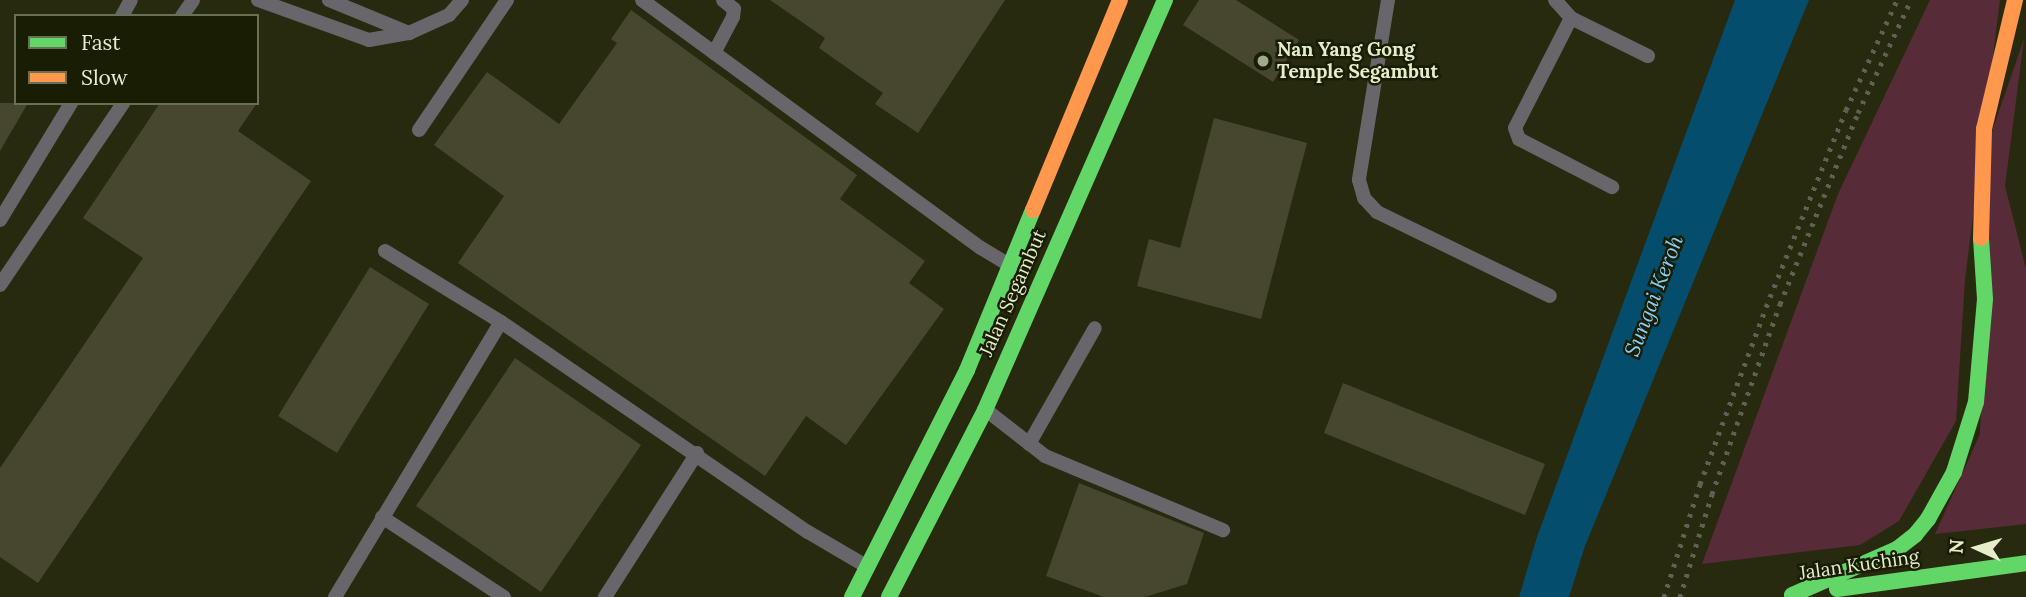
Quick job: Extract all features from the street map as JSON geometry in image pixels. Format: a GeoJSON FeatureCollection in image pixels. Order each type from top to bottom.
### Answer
{"type":"FeatureCollection","features":[{"type":"Feature","properties":{"kind":"main road","name":"Jalan Segambut"},"geometry":{"type":"LineString","coordinates":[[852,597],[967,370],[1120,0]]}},
{"type":"Feature","properties":{"kind":"main road","name":"Jalan Segambut"},"geometry":{"type":"LineString","coordinates":[[889,597],[985,410],[1165,0]]}},
{"type":"Feature","properties":{"kind":"main road"},"geometry":{"type":"LineString","coordinates":[[1786,596],[1897,549],[1915,535],[1928,519],[1954,472],[1976,402],[1981,356],[1985,299],[1981,239],[1984,129],[2015,0]]}},
{"type":"Feature","properties":{"kind":"main road","name":"Jalan Kuching"},"geometry":{"type":"LineString","coordinates":[[1786,596],[2026,563]]}},
{"type":"Feature","properties":{"kind":"lane"},"geometry":{"type":"LineString","coordinates":[[258,0],[369,40],[409,33],[449,15],[461,0]]}},
{"type":"Feature","properties":{"kind":"lane"},"geometry":{"type":"LineString","coordinates":[[330,0],[409,33]]}},
{"type":"Feature","properties":{"kind":"lane"},"geometry":{"type":"LineString","coordinates":[[419,130],[507,0]]}},
{"type":"Feature","properties":{"kind":"lane"},"geometry":{"type":"LineString","coordinates":[[642,0],[981,248],[1010,266]]}},
{"type":"Feature","properties":{"kind":"lane"},"geometry":{"type":"LineString","coordinates":[[713,53],[733,17],[734,9],[723,0]]}},
{"type":"Feature","properties":{"kind":"lane"},"geometry":{"type":"LineString","coordinates":[[1388,0],[1359,180],[1364,198],[1377,212],[1550,296]]}},
{"type":"Feature","properties":{"kind":"lane"},"geometry":{"type":"LineString","coordinates":[[1555,0],[1571,19],[1648,56]]}},
{"type":"Feature","properties":{"kind":"lane"},"geometry":{"type":"LineString","coordinates":[[1571,19],[1515,128],[1519,139],[1612,187]]}},
{"type":"Feature","properties":{"kind":"lane"},"geometry":{"type":"LineString","coordinates":[[0,220],[70,105]]}},
{"type":"Feature","properties":{"kind":"lane"},"geometry":{"type":"LineString","coordinates":[[0,285],[122,105]]}},
{"type":"Feature","properties":{"kind":"lane"},"geometry":{"type":"LineString","coordinates":[[385,251],[501,322],[808,532],[867,567]]}},
{"type":"Feature","properties":{"kind":"lane"},"geometry":{"type":"LineString","coordinates":[[335,597],[501,322]]}},
{"type":"Feature","properties":{"kind":"lane"},"geometry":{"type":"LineString","coordinates":[[1029,444],[1095,328]]}},
{"type":"Feature","properties":{"kind":"lane"},"geometry":{"type":"LineString","coordinates":[[985,410],[1045,456],[1223,530]]}},
{"type":"Feature","properties":{"kind":"lane"},"geometry":{"type":"LineString","coordinates":[[605,597],[696,453]]}},
{"type":"Feature","properties":{"kind":"lane"},"geometry":{"type":"LineString","coordinates":[[383,517],[504,597]]}},
{"type":"Feature","properties":{"kind":"shaded area"},"geometry":{"type":"Polygon","coordinates":[[[1930,0],[2000,0],[1965,280],[1956,421],[1899,521],[1860,545],[1702,564],[1838,194],[1930,0]]]}},
{"type":"Feature","properties":{"kind":"shaded area"},"geometry":{"type":"Polygon","coordinates":[[[2024,39],[2005,186],[2026,269],[2026,524],[1935,534],[1980,434],[1990,137],[2024,39]]]}},
{"type":"Feature","properties":{"kind":"water","name":"Sungai Keroh"},"geometry":{"type":"Polygon","coordinates":[[[1735,0],[1809,0],[1585,546],[1569,597],[1519,597],[1537,537],[1735,0]]]}},
{"type":"Feature","properties":{"kind":"building"},"geometry":{"type":"Polygon","coordinates":[[[770,0],[1005,0],[918,133],[875,104],[883,93],[819,48],[825,38],[770,0]]]}},
{"type":"Feature","properties":{"kind":"building","name":"Nan Yang Gong Temple Segambut"},"geometry":{"type":"Polygon","coordinates":[[[1199,0],[1236,0],[1299,40],[1273,82],[1183,25],[1199,0]]]}},
{"type":"Feature","properties":{"kind":"building"},"geometry":{"type":"Polygon","coordinates":[[[631,10],[857,175],[840,199],[925,261],[909,283],[944,309],[846,445],[806,416],[765,476],[458,263],[504,196],[434,145],[487,72],[559,124],[617,43],[611,39],[631,10]]]}},
{"type":"Feature","properties":{"kind":"building"},"geometry":{"type":"Polygon","coordinates":[[[0,103],[27,105],[0,151],[0,103]]]}},
{"type":"Feature","properties":{"kind":"building"},"geometry":{"type":"Polygon","coordinates":[[[159,105],[256,105],[238,131],[311,181],[38,583],[0,557],[0,468],[143,258],[83,218],[159,105]]]}},
{"type":"Feature","properties":{"kind":"building"},"geometry":{"type":"Polygon","coordinates":[[[1214,118],[1307,143],[1261,319],[1137,286],[1149,239],[1180,248],[1214,118]]]}},
{"type":"Feature","properties":{"kind":"building"},"geometry":{"type":"Polygon","coordinates":[[[370,267],[429,304],[337,453],[278,416],[370,267]]]}},
{"type":"Feature","properties":{"kind":"building"},"geometry":{"type":"Polygon","coordinates":[[[515,358],[641,445],[541,592],[416,506],[515,358]]]}},
{"type":"Feature","properties":{"kind":"building"},"geometry":{"type":"Polygon","coordinates":[[[1343,383],[1545,464],[1525,515],[1324,433],[1343,383]]]}},
{"type":"Feature","properties":{"kind":"building"},"geometry":{"type":"Polygon","coordinates":[[[1079,483],[1204,533],[1187,584],[1145,597],[1104,597],[1046,576],[1079,483]]]}},
{"type":"Feature","properties":{"kind":"railway"},"geometry":{"type":"LineString","coordinates":[[1664,597],[1700,484],[1770,297],[1846,110],[1897,0]]}},
{"type":"Feature","properties":{"kind":"railway"},"geometry":{"type":"LineString","coordinates":[[1680,597],[1712,494],[1780,304],[1858,113],[1911,0]]}},
{"type":"Feature","properties":{"kind":"traffic: fast"},"geometry":{"type":"LineString","coordinates":[[889,597],[985,410],[1165,0]]}},
{"type":"Feature","properties":{"kind":"traffic: fast"},"geometry":{"type":"LineString","coordinates":[[852,597],[967,370],[1033,210]]}},
{"type":"Feature","properties":{"kind":"traffic: fast"},"geometry":{"type":"LineString","coordinates":[[1792,595],[1897,549],[1915,535],[1928,519],[1954,472],[1976,402],[1985,299],[1981,238]]}},
{"type":"Feature","properties":{"kind":"traffic: fast"},"geometry":{"type":"LineString","coordinates":[[1837,589],[2026,563]]}},
{"type":"Feature","properties":{"kind":"traffic: slow"},"geometry":{"type":"LineString","coordinates":[[1033,210],[1120,0]]}},
{"type":"Feature","properties":{"kind":"traffic: slow"},"geometry":{"type":"LineString","coordinates":[[1981,238],[1984,129],[2015,0]]}},
{"type":"Feature","properties":{"kind":"place","name":"Nan Yang Gong Temple Segambut"},"geometry":{"type":"Point","coordinates":[1263,61]}}]}
